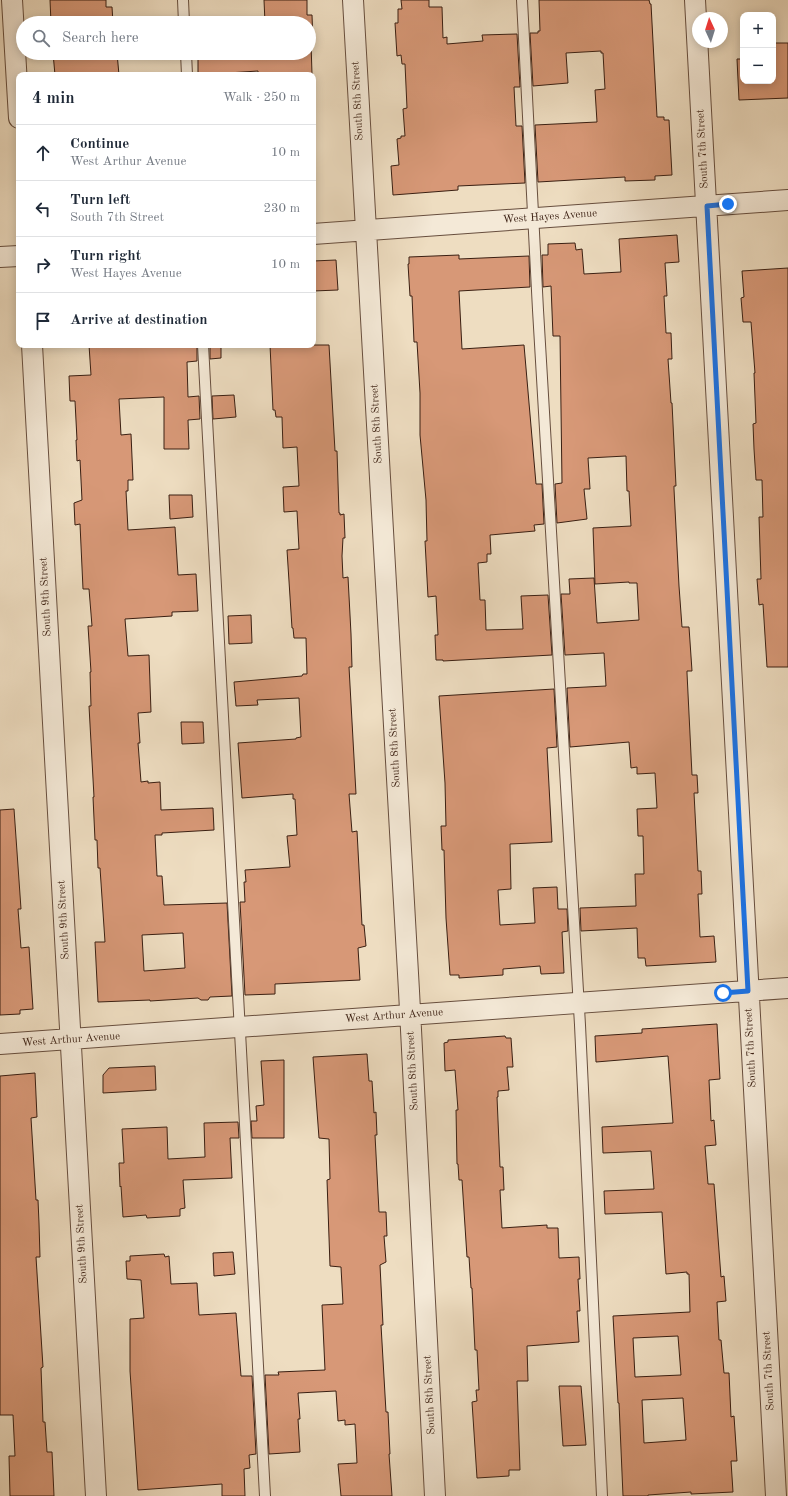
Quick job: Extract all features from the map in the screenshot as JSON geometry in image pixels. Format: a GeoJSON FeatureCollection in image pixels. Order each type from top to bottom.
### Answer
{"type":"FeatureCollection","features":[{"type":"Feature","properties":{"kind":"street"},"geometry":{"type":"LineString","coordinates":[[12,0],[16,72]]}},
{"type":"Feature","properties":{"kind":"street","name":"South 8th Street"},"geometry":{"type":"LineString","coordinates":[[353,0],[410,1015],[435,1496]]}},
{"type":"Feature","properties":{"kind":"street","name":"South 7th Street"},"geometry":{"type":"LineString","coordinates":[[695,0],[776,1496]]}},
{"type":"Feature","properties":{"kind":"street","name":"West Hayes Avenue"},"geometry":{"type":"LineString","coordinates":[[316,234],[788,200]]}},
{"type":"Feature","properties":{"kind":"street"},"geometry":{"type":"LineString","coordinates":[[0,257],[16,256]]}},
{"type":"Feature","properties":{"kind":"street","name":"South 9th Street"},"geometry":{"type":"LineString","coordinates":[[32,348],[96,1496]]}},
{"type":"Feature","properties":{"kind":"street","name":"West Arthur Avenue"},"geometry":{"type":"LineString","coordinates":[[0,1044],[788,988]]}},
{"type":"Feature","properties":{"kind":"lane"},"geometry":{"type":"LineString","coordinates":[[183,0],[184,16]]}},
{"type":"Feature","properties":{"kind":"lane"},"geometry":{"type":"LineString","coordinates":[[522,0],[533,218],[579,1003],[602,1496]]}},
{"type":"Feature","properties":{"kind":"lane"},"geometry":{"type":"LineString","coordinates":[[186,60],[187,72]]}},
{"type":"Feature","properties":{"kind":"lane"},"geometry":{"type":"LineString","coordinates":[[203,348],[265,1496]]}},
{"type":"Feature","properties":{"kind":"building"},"geometry":{"type":"Polygon","coordinates":[[[50,0],[106,0],[106,7],[112,7],[113,16],[51,16],[50,0]]]}},
{"type":"Feature","properties":{"kind":"building"},"geometry":{"type":"Polygon","coordinates":[[[264,0],[307,0],[307,15],[312,16],[265,16],[264,0]]]}},
{"type":"Feature","properties":{"kind":"building"},"geometry":{"type":"Polygon","coordinates":[[[401,0],[429,0],[429,7],[442,7],[443,38],[447,37],[447,44],[483,41],[482,35],[517,34],[520,87],[514,87],[516,126],[522,126],[525,183],[458,186],[458,190],[393,195],[391,166],[399,165],[397,139],[401,138],[401,136],[405,136],[403,109],[407,108],[405,64],[402,64],[401,55],[397,56],[395,23],[398,23],[398,9],[402,9],[401,0]]]}},
{"type":"Feature","properties":{"kind":"building"},"geometry":{"type":"Polygon","coordinates":[[[539,0],[649,0],[651,4],[657,117],[664,117],[664,120],[669,120],[672,175],[655,176],[655,180],[625,181],[625,177],[538,182],[535,125],[597,122],[595,90],[605,89],[603,53],[601,53],[601,51],[566,53],[568,83],[533,86],[530,33],[538,33],[538,31],[540,31],[539,0]]]}},
{"type":"Feature","properties":{"kind":"building"},"geometry":{"type":"Polygon","coordinates":[[[776,43],[788,43],[788,98],[739,100],[737,59],[740,59],[740,84],[776,84],[776,43]]]}},
{"type":"Feature","properties":{"kind":"building"},"geometry":{"type":"Polygon","coordinates":[[[54,60],[118,60],[119,72],[55,72],[54,60]]]}},
{"type":"Feature","properties":{"kind":"building"},"geometry":{"type":"Polygon","coordinates":[[[198,60],[312,60],[312,72],[198,72],[198,60]]]}},
{"type":"Feature","properties":{"kind":"building"},"geometry":{"type":"Polygon","coordinates":[[[677,235],[679,262],[665,263],[667,296],[664,296],[666,333],[671,333],[672,359],[668,359],[672,403],[676,486],[674,486],[674,489],[679,586],[682,627],[689,627],[692,671],[687,671],[687,673],[692,775],[697,775],[698,793],[694,793],[698,871],[701,871],[702,894],[698,894],[700,937],[714,936],[716,962],[646,966],[645,958],[638,958],[637,928],[581,931],[580,908],[636,906],[635,874],[644,874],[643,836],[638,836],[637,809],[657,808],[655,773],[637,774],[637,767],[631,768],[629,742],[570,747],[567,688],[606,686],[604,653],[565,655],[561,594],[570,594],[569,579],[594,578],[597,623],[639,620],[637,583],[595,584],[593,528],[631,526],[629,491],[627,491],[626,456],[588,458],[590,489],[584,489],[587,519],[557,523],[555,484],[562,483],[560,336],[553,336],[551,286],[543,287],[542,255],[548,255],[548,244],[575,243],[576,250],[582,249],[584,274],[621,272],[619,239],[677,235]]]}},
{"type":"Feature","properties":{"kind":"building"},"geometry":{"type":"Polygon","coordinates":[[[459,255],[459,259],[529,256],[530,287],[459,291],[462,349],[524,345],[536,484],[542,484],[544,524],[534,525],[535,531],[490,535],[491,554],[487,554],[487,562],[478,563],[480,600],[485,600],[486,630],[523,629],[521,596],[548,595],[552,655],[443,661],[436,660],[435,635],[438,635],[436,596],[428,597],[425,541],[427,541],[426,500],[420,435],[420,393],[417,342],[414,342],[412,296],[410,296],[408,264],[409,257],[459,255]]]}},
{"type":"Feature","properties":{"kind":"building"},"geometry":{"type":"Polygon","coordinates":[[[336,260],[338,290],[316,291],[316,261],[336,260]]]}},
{"type":"Feature","properties":{"kind":"building"},"geometry":{"type":"Polygon","coordinates":[[[788,268],[788,667],[767,667],[763,604],[759,605],[757,579],[761,579],[759,517],[763,517],[762,480],[756,480],[753,424],[756,423],[755,373],[751,322],[743,322],[741,298],[744,297],[742,271],[788,268]]]}},
{"type":"Feature","properties":{"kind":"building"},"geometry":{"type":"Polygon","coordinates":[[[316,345],[329,345],[335,451],[337,451],[339,513],[340,515],[344,514],[345,538],[343,538],[342,556],[343,578],[348,577],[351,634],[352,667],[349,667],[356,794],[349,794],[352,832],[357,831],[362,925],[364,925],[366,946],[358,948],[360,980],[275,984],[275,994],[245,995],[240,902],[245,902],[245,870],[290,867],[287,836],[297,835],[295,799],[293,799],[293,794],[242,798],[238,743],[296,739],[301,737],[299,698],[257,700],[258,705],[236,706],[234,682],[302,676],[303,674],[307,674],[306,638],[294,638],[292,628],[287,550],[299,549],[297,511],[284,512],[283,487],[299,486],[297,447],[283,448],[282,417],[276,417],[275,410],[273,410],[270,348],[316,348],[316,345]]]}},
{"type":"Feature","properties":{"kind":"building"},"geometry":{"type":"Polygon","coordinates":[[[89,348],[197,348],[197,361],[187,362],[188,397],[199,396],[200,419],[188,420],[189,449],[164,449],[164,397],[119,399],[121,435],[131,434],[133,480],[128,480],[128,491],[126,491],[128,530],[175,527],[178,575],[196,574],[198,611],[172,612],[172,616],[125,619],[128,656],[149,655],[151,712],[138,713],[140,743],[138,743],[141,782],[160,782],[161,810],[213,808],[214,830],[162,833],[162,835],[155,835],[157,876],[162,876],[164,905],[227,903],[232,996],[210,997],[208,1000],[201,1000],[198,998],[98,1002],[95,942],[105,942],[100,868],[98,868],[97,840],[95,840],[89,706],[91,706],[91,672],[88,626],[92,626],[89,589],[83,589],[80,524],[75,525],[74,503],[82,500],[80,460],[77,461],[75,401],[70,401],[69,376],[91,375],[89,348]],[[183,933],[142,935],[144,971],[185,968],[183,933]]]}},
{"type":"Feature","properties":{"kind":"building"},"geometry":{"type":"Polygon","coordinates":[[[210,348],[221,348],[221,358],[210,359],[210,348]]]}},
{"type":"Feature","properties":{"kind":"building"},"geometry":{"type":"Polygon","coordinates":[[[234,395],[236,417],[213,419],[212,396],[234,395]]]}},
{"type":"Feature","properties":{"kind":"building"},"geometry":{"type":"Polygon","coordinates":[[[169,495],[192,495],[193,517],[170,519],[169,495]]]}},
{"type":"Feature","properties":{"kind":"building"},"geometry":{"type":"Polygon","coordinates":[[[251,615],[252,643],[229,644],[228,616],[251,615]]]}},
{"type":"Feature","properties":{"kind":"building"},"geometry":{"type":"Polygon","coordinates":[[[554,689],[557,747],[547,748],[552,842],[510,844],[511,889],[498,890],[500,925],[535,923],[533,888],[557,887],[558,909],[567,909],[568,931],[562,932],[564,973],[541,974],[540,966],[503,969],[503,975],[459,978],[459,975],[450,975],[446,918],[444,850],[442,850],[441,826],[446,826],[445,783],[439,696],[554,689]]]}},
{"type":"Feature","properties":{"kind":"building"},"geometry":{"type":"Polygon","coordinates":[[[181,722],[203,722],[204,743],[182,744],[181,722]]]}},
{"type":"Feature","properties":{"kind":"building"},"geometry":{"type":"Polygon","coordinates":[[[14,809],[21,909],[18,909],[21,948],[29,947],[33,1009],[20,1010],[20,1014],[0,1015],[0,810],[14,809]]]}},
{"type":"Feature","properties":{"kind":"building"},"geometry":{"type":"Polygon","coordinates":[[[717,1024],[720,1079],[709,1080],[711,1121],[714,1120],[716,1145],[705,1146],[708,1184],[714,1184],[721,1277],[724,1276],[726,1301],[717,1302],[719,1340],[721,1340],[724,1373],[729,1373],[731,1417],[734,1416],[737,1461],[731,1461],[733,1492],[691,1494],[691,1492],[648,1496],[623,1496],[613,1316],[690,1312],[689,1274],[687,1274],[687,1272],[666,1274],[662,1212],[605,1214],[604,1191],[654,1189],[651,1151],[603,1153],[602,1127],[673,1123],[668,1056],[596,1062],[595,1036],[642,1033],[642,1029],[717,1024]],[[678,1336],[633,1338],[635,1377],[681,1375],[678,1336]],[[683,1398],[642,1400],[644,1443],[686,1440],[683,1398]]]}},
{"type":"Feature","properties":{"kind":"building"},"geometry":{"type":"Polygon","coordinates":[[[505,1036],[506,1038],[511,1038],[513,1067],[507,1067],[509,1090],[498,1091],[497,1097],[500,1167],[503,1167],[504,1190],[500,1190],[502,1228],[547,1225],[547,1228],[558,1228],[559,1258],[579,1257],[580,1279],[578,1279],[580,1311],[577,1311],[579,1342],[527,1346],[528,1381],[517,1381],[520,1470],[509,1470],[509,1476],[477,1478],[472,1402],[477,1401],[476,1390],[479,1390],[477,1350],[475,1350],[472,1288],[469,1257],[467,1257],[462,1180],[459,1180],[457,1164],[456,1110],[458,1110],[455,1070],[445,1071],[444,1043],[448,1042],[448,1040],[505,1036]]]}},
{"type":"Feature","properties":{"kind":"building"},"geometry":{"type":"Polygon","coordinates":[[[367,1054],[369,1081],[372,1081],[374,1113],[376,1112],[377,1135],[375,1135],[379,1212],[386,1212],[387,1236],[384,1236],[386,1262],[380,1265],[383,1325],[381,1325],[386,1412],[388,1412],[392,1496],[341,1496],[338,1464],[357,1463],[355,1424],[345,1425],[345,1420],[338,1421],[336,1391],[298,1393],[300,1452],[269,1454],[265,1375],[279,1375],[278,1372],[325,1370],[322,1305],[343,1304],[341,1267],[330,1266],[327,1180],[330,1179],[329,1139],[319,1138],[313,1057],[367,1054]]]}},
{"type":"Feature","properties":{"kind":"building"},"geometry":{"type":"Polygon","coordinates":[[[284,1060],[284,1138],[252,1138],[251,1121],[257,1121],[256,1106],[264,1105],[261,1061],[284,1060]]]}},
{"type":"Feature","properties":{"kind":"building"},"geometry":{"type":"Polygon","coordinates":[[[155,1066],[156,1090],[103,1093],[103,1075],[109,1068],[155,1066]]]}},
{"type":"Feature","properties":{"kind":"building"},"geometry":{"type":"Polygon","coordinates":[[[35,1073],[37,1117],[31,1118],[36,1200],[38,1200],[39,1223],[40,1257],[36,1257],[43,1367],[41,1368],[43,1422],[45,1422],[47,1452],[52,1452],[54,1496],[10,1496],[9,1456],[15,1456],[13,1415],[0,1415],[0,1076],[35,1073]]]}},
{"type":"Feature","properties":{"kind":"building"},"geometry":{"type":"Polygon","coordinates":[[[238,1122],[239,1138],[230,1138],[232,1178],[183,1180],[185,1208],[180,1209],[180,1216],[147,1218],[146,1215],[123,1217],[119,1163],[124,1163],[122,1129],[167,1127],[168,1159],[205,1157],[204,1123],[238,1122]]]}},
{"type":"Feature","properties":{"kind":"building"},"geometry":{"type":"Polygon","coordinates":[[[233,1252],[235,1274],[214,1276],[213,1253],[233,1252]]]}},
{"type":"Feature","properties":{"kind":"building"},"geometry":{"type":"Polygon","coordinates":[[[164,1254],[165,1257],[169,1256],[171,1284],[197,1283],[199,1315],[236,1313],[241,1376],[252,1376],[256,1454],[249,1455],[250,1468],[244,1469],[245,1496],[222,1496],[222,1484],[138,1490],[130,1371],[130,1319],[144,1318],[141,1280],[127,1279],[126,1261],[130,1261],[130,1256],[164,1254]]]}},
{"type":"Feature","properties":{"kind":"building"},"geometry":{"type":"Polygon","coordinates":[[[559,1386],[581,1386],[586,1445],[563,1446],[559,1386]]]}},
{"type":"Feature","properties":{"kind":"route"},"geometry":{"type":"LineString","coordinates":[[723,993],[748,991],[707,206],[728,204]]}}]}
